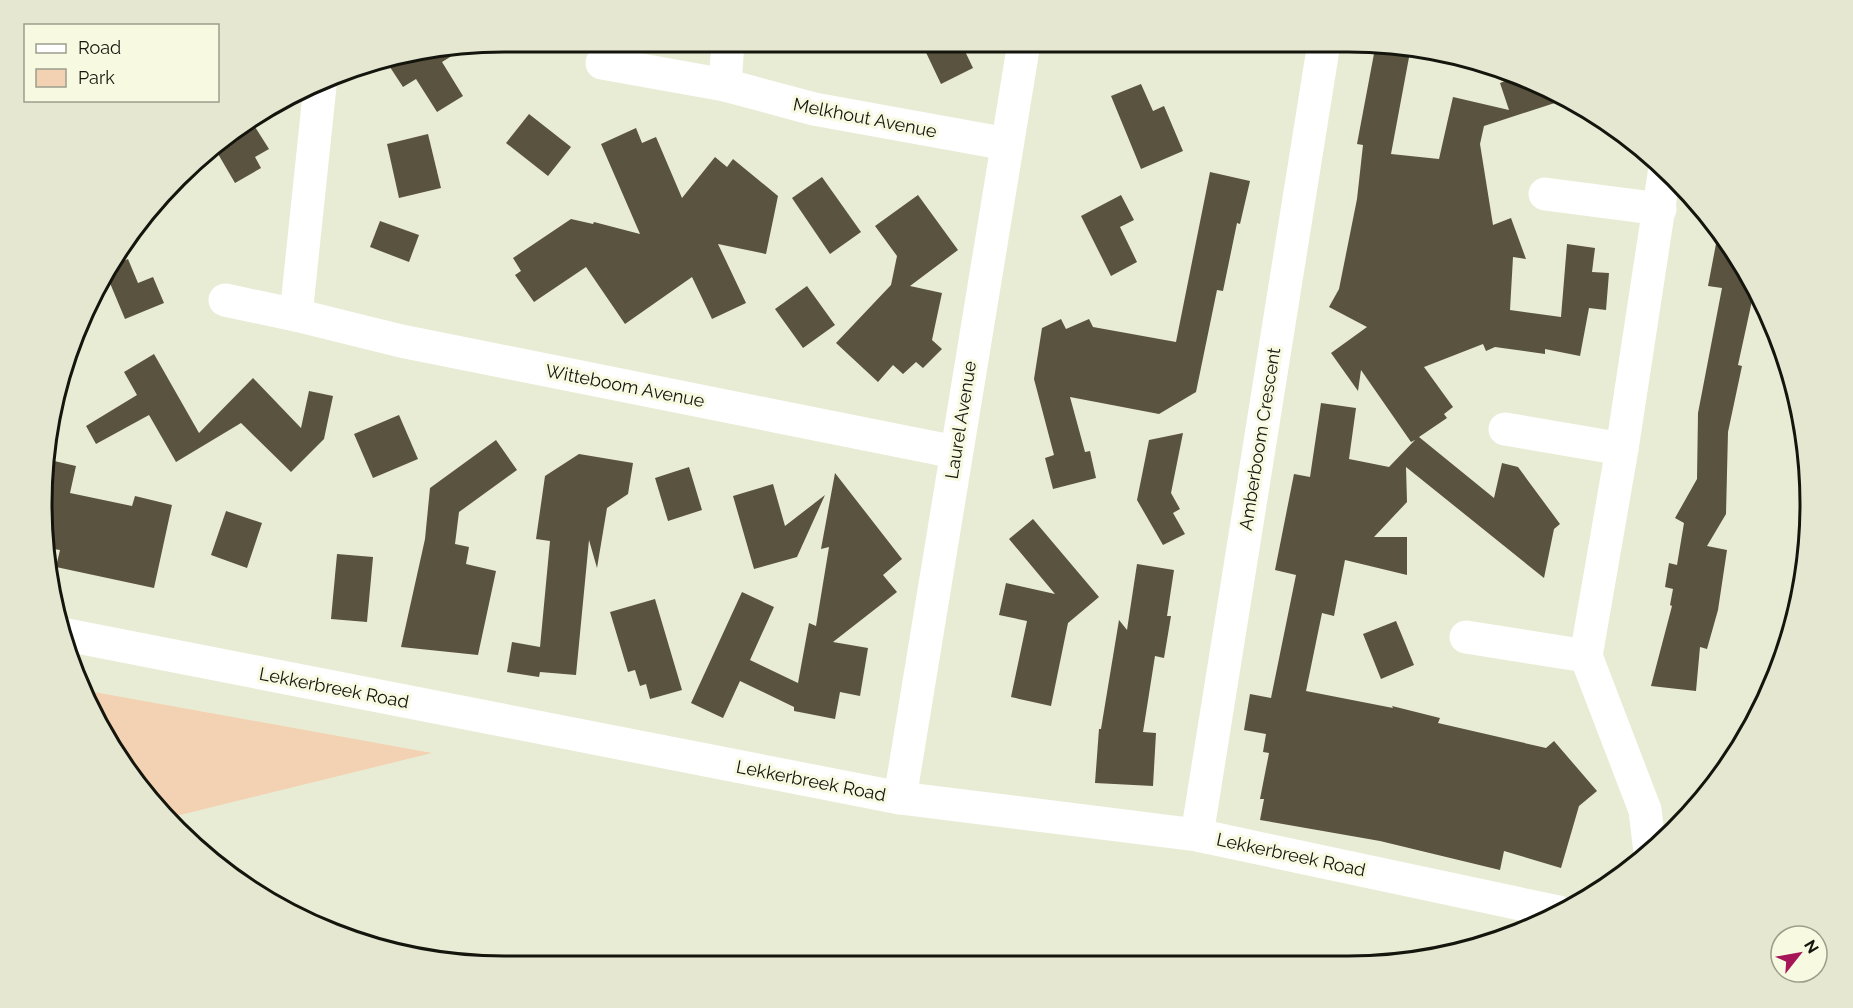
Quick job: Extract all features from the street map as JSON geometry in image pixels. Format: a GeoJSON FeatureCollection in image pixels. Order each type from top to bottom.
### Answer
{"type":"FeatureCollection","features":[{"type":"Feature","properties":{"kind":"street"},"geometry":{"type":"LineString","coordinates":[[725,85],[727,52]]}},
{"type":"Feature","properties":{"kind":"street","name":"Laurel Avenue"},"geometry":{"type":"LineString","coordinates":[[900,798],[1022,52]]}},
{"type":"Feature","properties":{"kind":"street","name":"Amberboom Crescent"},"geometry":{"type":"LineString","coordinates":[[1197,836],[1323,52]]}},
{"type":"Feature","properties":{"kind":"street","name":"Melkhout Avenue"},"geometry":{"type":"LineString","coordinates":[[602,63],[725,85],[814,109],[1007,144]]}},
{"type":"Feature","properties":{"kind":"street"},"geometry":{"type":"LineString","coordinates":[[296,315],[319,92]]}},
{"type":"Feature","properties":{"kind":"street"},"geometry":{"type":"LineString","coordinates":[[1649,841],[1645,810],[1586,656],[1622,449],[1663,181]]}},
{"type":"Feature","properties":{"kind":"street"},"geometry":{"type":"LineString","coordinates":[[1545,194],[1660,209]]}},
{"type":"Feature","properties":{"kind":"street","name":"Witteboom Avenue"},"geometry":{"type":"LineString","coordinates":[[225,300],[401,341],[955,452]]}},
{"type":"Feature","properties":{"kind":"street"},"geometry":{"type":"LineString","coordinates":[[1505,429],[1622,449]]}},
{"type":"Feature","properties":{"kind":"street","name":"Lekkerbreek Road"},"geometry":{"type":"LineString","coordinates":[[72,636],[900,798],[1197,836],[1547,910]]}},
{"type":"Feature","properties":{"kind":"street"},"geometry":{"type":"LineString","coordinates":[[1466,637],[1586,656]]}},
{"type":"Feature","properties":{"kind":"green space"},"geometry":{"type":"Polygon","coordinates":[[[94,692],[432,753],[178,816],[146,779],[129,755],[94,692]]]}},
{"type":"Feature","properties":{"kind":"green space"},"geometry":{"type":"Polygon","coordinates":[[[446,952],[533,956],[474,955],[446,952]]]}},
{"type":"Feature","properties":{"kind":"building"},"geometry":{"type":"Polygon","coordinates":[[[926,52],[965,52],[973,68],[941,84],[926,52]]]}},
{"type":"Feature","properties":{"kind":"building"},"geometry":{"type":"Polygon","coordinates":[[[1374,53],[1409,56],[1391,154],[1439,159],[1453,97],[1509,110],[1500,83],[1506,81],[1549,99],[1556,103],[1484,126],[1480,144],[1493,225],[1511,218],[1526,259],[1513,257],[1510,310],[1561,317],[1567,244],[1595,248],[1592,272],[1609,273],[1606,310],[1589,308],[1580,356],[1545,349],[1545,354],[1495,347],[1486,351],[1483,344],[1424,367],[1453,407],[1444,414],[1447,418],[1419,437],[1494,498],[1502,463],[1518,467],[1560,524],[1554,529],[1544,578],[1406,467],[1407,502],[1374,537],[1407,537],[1407,575],[1345,560],[1334,616],[1322,613],[1306,691],[1393,708],[1392,706],[1440,718],[1438,723],[1546,748],[1554,741],[1597,791],[1579,806],[1561,868],[1504,851],[1500,870],[1380,841],[1260,820],[1264,799],[1260,799],[1269,753],[1263,752],[1266,734],[1244,730],[1250,694],[1271,698],[1296,575],[1275,570],[1294,474],[1310,477],[1321,403],[1356,408],[1349,459],[1389,467],[1415,440],[1411,442],[1361,370],[1358,391],[1331,353],[1367,327],[1329,307],[1339,289],[1357,199],[1363,145],[1357,144],[1374,53]]]}},
{"type":"Feature","properties":{"kind":"building"},"geometry":{"type":"Polygon","coordinates":[[[453,55],[442,62],[463,96],[437,112],[416,79],[403,87],[390,67],[453,55]]]}},
{"type":"Feature","properties":{"kind":"building"},"geometry":{"type":"Polygon","coordinates":[[[1141,84],[1153,111],[1164,106],[1183,151],[1141,169],[1111,96],[1141,84]]]}},
{"type":"Feature","properties":{"kind":"building"},"geometry":{"type":"Polygon","coordinates":[[[529,114],[571,147],[548,176],[506,143],[529,114]]]}},
{"type":"Feature","properties":{"kind":"building"},"geometry":{"type":"Polygon","coordinates":[[[255,127],[269,149],[255,157],[261,168],[235,183],[218,155],[255,127]]]}},
{"type":"Feature","properties":{"kind":"building"},"geometry":{"type":"Polygon","coordinates":[[[636,128],[642,143],[656,137],[682,198],[715,157],[727,167],[733,159],[778,196],[766,254],[718,244],[746,303],[712,319],[692,277],[625,324],[586,267],[534,302],[515,275],[521,271],[513,258],[571,219],[593,224],[594,222],[640,234],[601,144],[636,128]]]}},
{"type":"Feature","properties":{"kind":"building"},"geometry":{"type":"Polygon","coordinates":[[[428,134],[441,188],[399,198],[387,144],[428,134]]]}},
{"type":"Feature","properties":{"kind":"building"},"geometry":{"type":"Polygon","coordinates":[[[1210,172],[1250,181],[1240,224],[1237,223],[1223,291],[1217,290],[1196,392],[1159,414],[1070,397],[1085,452],[1090,451],[1096,478],[1053,489],[1045,458],[1054,455],[1034,379],[1042,328],[1061,319],[1066,329],[1089,319],[1093,327],[1176,342],[1210,172]]]}},
{"type":"Feature","properties":{"kind":"building"},"geometry":{"type":"Polygon","coordinates":[[[822,177],[861,232],[830,254],[792,198],[822,177]]]}},
{"type":"Feature","properties":{"kind":"building"},"geometry":{"type":"Polygon","coordinates":[[[918,195],[958,250],[910,286],[942,293],[932,340],[942,349],[923,368],[916,362],[903,374],[893,365],[878,382],[836,343],[891,285],[897,256],[875,226],[918,195]]]}},
{"type":"Feature","properties":{"kind":"building"},"geometry":{"type":"Polygon","coordinates":[[[1121,195],[1134,220],[1120,227],[1137,262],[1111,276],[1081,216],[1121,195]]]}},
{"type":"Feature","properties":{"kind":"building"},"geometry":{"type":"Polygon","coordinates":[[[380,221],[419,235],[409,262],[370,247],[380,221]]]}},
{"type":"Feature","properties":{"kind":"building"},"geometry":{"type":"Polygon","coordinates":[[[1716,242],[1752,300],[1738,365],[1742,366],[1728,432],[1726,514],[1707,546],[1727,550],[1718,610],[1707,649],[1700,647],[1696,691],[1651,686],[1672,606],[1670,605],[1673,589],[1665,587],[1669,563],[1677,565],[1684,523],[1675,518],[1697,479],[1698,413],[1722,288],[1708,286],[1716,242]]]}},
{"type":"Feature","properties":{"kind":"building"},"geometry":{"type":"Polygon","coordinates":[[[128,259],[138,283],[153,277],[164,303],[125,319],[110,283],[124,261],[128,259]]]}},
{"type":"Feature","properties":{"kind":"building"},"geometry":{"type":"Polygon","coordinates":[[[807,286],[835,325],[803,348],[775,309],[807,286]]]}},
{"type":"Feature","properties":{"kind":"building"},"geometry":{"type":"Polygon","coordinates":[[[154,354],[199,433],[253,378],[301,428],[309,391],[333,396],[324,439],[291,472],[241,423],[176,462],[149,415],[96,444],[86,426],[137,395],[124,372],[154,354]]]}},
{"type":"Feature","properties":{"kind":"building"},"geometry":{"type":"Polygon","coordinates":[[[399,415],[418,459],[373,478],[354,434],[399,415]]]}},
{"type":"Feature","properties":{"kind":"building"},"geometry":{"type":"Polygon","coordinates":[[[1183,433],[1171,493],[1180,509],[1173,513],[1185,534],[1163,545],[1137,500],[1149,440],[1183,433]]]}},
{"type":"Feature","properties":{"kind":"building"},"geometry":{"type":"Polygon","coordinates":[[[496,440],[517,470],[459,512],[455,544],[469,547],[466,564],[496,571],[478,655],[401,647],[425,539],[430,488],[496,440]]]}},
{"type":"Feature","properties":{"kind":"building"},"geometry":{"type":"Polygon","coordinates":[[[579,454],[633,463],[628,494],[607,508],[597,568],[589,540],[576,675],[540,672],[539,677],[507,672],[512,642],[540,647],[550,541],[536,539],[545,476],[579,454]]]}},
{"type":"Feature","properties":{"kind":"building"},"geometry":{"type":"Polygon","coordinates":[[[54,461],[76,466],[70,493],[132,506],[135,496],[172,505],[154,588],[57,567],[60,550],[55,549],[53,534],[54,461]]]}},
{"type":"Feature","properties":{"kind":"building"},"geometry":{"type":"Polygon","coordinates":[[[689,467],[702,510],[668,521],[655,478],[689,467]]]}},
{"type":"Feature","properties":{"kind":"building"},"geometry":{"type":"Polygon","coordinates":[[[835,473],[902,559],[883,575],[897,592],[833,642],[868,648],[860,696],[840,692],[835,719],[794,711],[794,707],[740,681],[723,718],[691,703],[742,592],[774,607],[750,660],[798,683],[809,623],[816,626],[829,547],[821,549],[835,473]]]}},
{"type":"Feature","properties":{"kind":"building"},"geometry":{"type":"Polygon","coordinates":[[[773,484],[785,526],[825,495],[797,557],[754,569],[733,496],[773,484]]]}},
{"type":"Feature","properties":{"kind":"building"},"geometry":{"type":"Polygon","coordinates":[[[226,511],[262,523],[247,568],[211,555],[226,511]]]}},
{"type":"Feature","properties":{"kind":"building"},"geometry":{"type":"Polygon","coordinates":[[[1033,519],[1099,597],[1068,623],[1051,706],[1011,697],[1027,621],[999,615],[1006,583],[1055,594],[1009,539],[1033,519]]]}},
{"type":"Feature","properties":{"kind":"building"},"geometry":{"type":"Polygon","coordinates":[[[337,554],[373,557],[367,622],[331,619],[337,554]]]}},
{"type":"Feature","properties":{"kind":"building"},"geometry":{"type":"Polygon","coordinates":[[[1137,564],[1174,570],[1167,616],[1171,616],[1164,658],[1155,656],[1143,732],[1156,733],[1153,786],[1095,783],[1099,729],[1101,729],[1119,620],[1127,630],[1137,564]]]}},
{"type":"Feature","properties":{"kind":"building"},"geometry":{"type":"Polygon","coordinates":[[[655,599],[682,690],[650,699],[646,684],[640,686],[635,670],[628,672],[610,612],[655,599]]]}},
{"type":"Feature","properties":{"kind":"building"},"geometry":{"type":"Polygon","coordinates":[[[1396,621],[1414,665],[1381,679],[1363,634],[1396,621]]]}}]}
